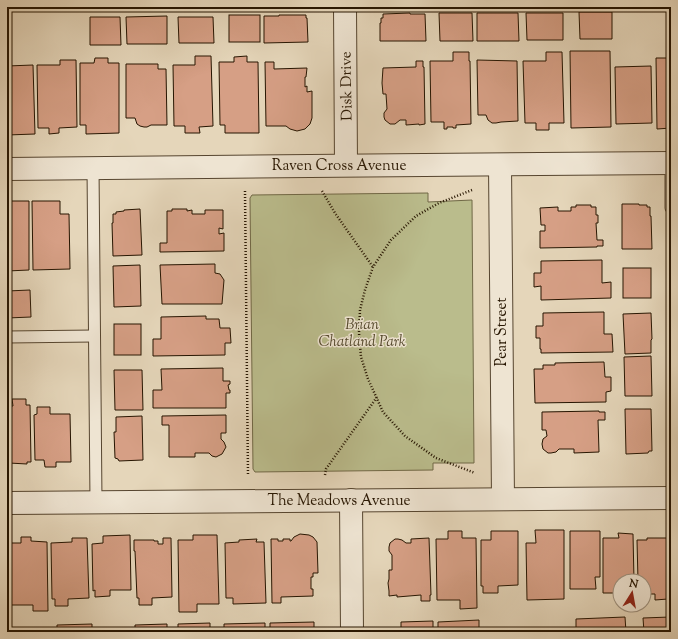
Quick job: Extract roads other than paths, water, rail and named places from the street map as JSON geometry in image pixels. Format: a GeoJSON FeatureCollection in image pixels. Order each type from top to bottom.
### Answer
{"type":"FeatureCollection","features":[{"type":"Feature","properties":{"kind":"street","name":"Disk Drive"},"geometry":{"type":"LineString","coordinates":[[345,7],[346,165]]}},
{"type":"Feature","properties":{"kind":"street","name":"Raven Cross Avenue"},"geometry":{"type":"LineString","coordinates":[[7,168],[671,163]]}},
{"type":"Feature","properties":{"kind":"street","name":"Pear Street"},"geometry":{"type":"LineString","coordinates":[[500,165],[503,499]]}},
{"type":"Feature","properties":{"kind":"street","name":"The Meadows Avenue"},"geometry":{"type":"LineString","coordinates":[[7,503],[671,498]]}},
{"type":"Feature","properties":{"kind":"street"},"geometry":{"type":"LineString","coordinates":[[351,500],[352,632]]}},
{"type":"Feature","properties":{"kind":"lane"},"geometry":{"type":"LineString","coordinates":[[671,163],[671,208]]}},
{"type":"Feature","properties":{"kind":"lane"},"geometry":{"type":"LineString","coordinates":[[93,167],[96,502]]}},
{"type":"Feature","properties":{"kind":"lane"},"geometry":{"type":"LineString","coordinates":[[7,337],[94,336]]}},
{"type":"Feature","properties":{"kind":"park label","name":"Brian Chatland Park"},"geometry":{"type":"Point","coordinates":[362,332]}}]}
